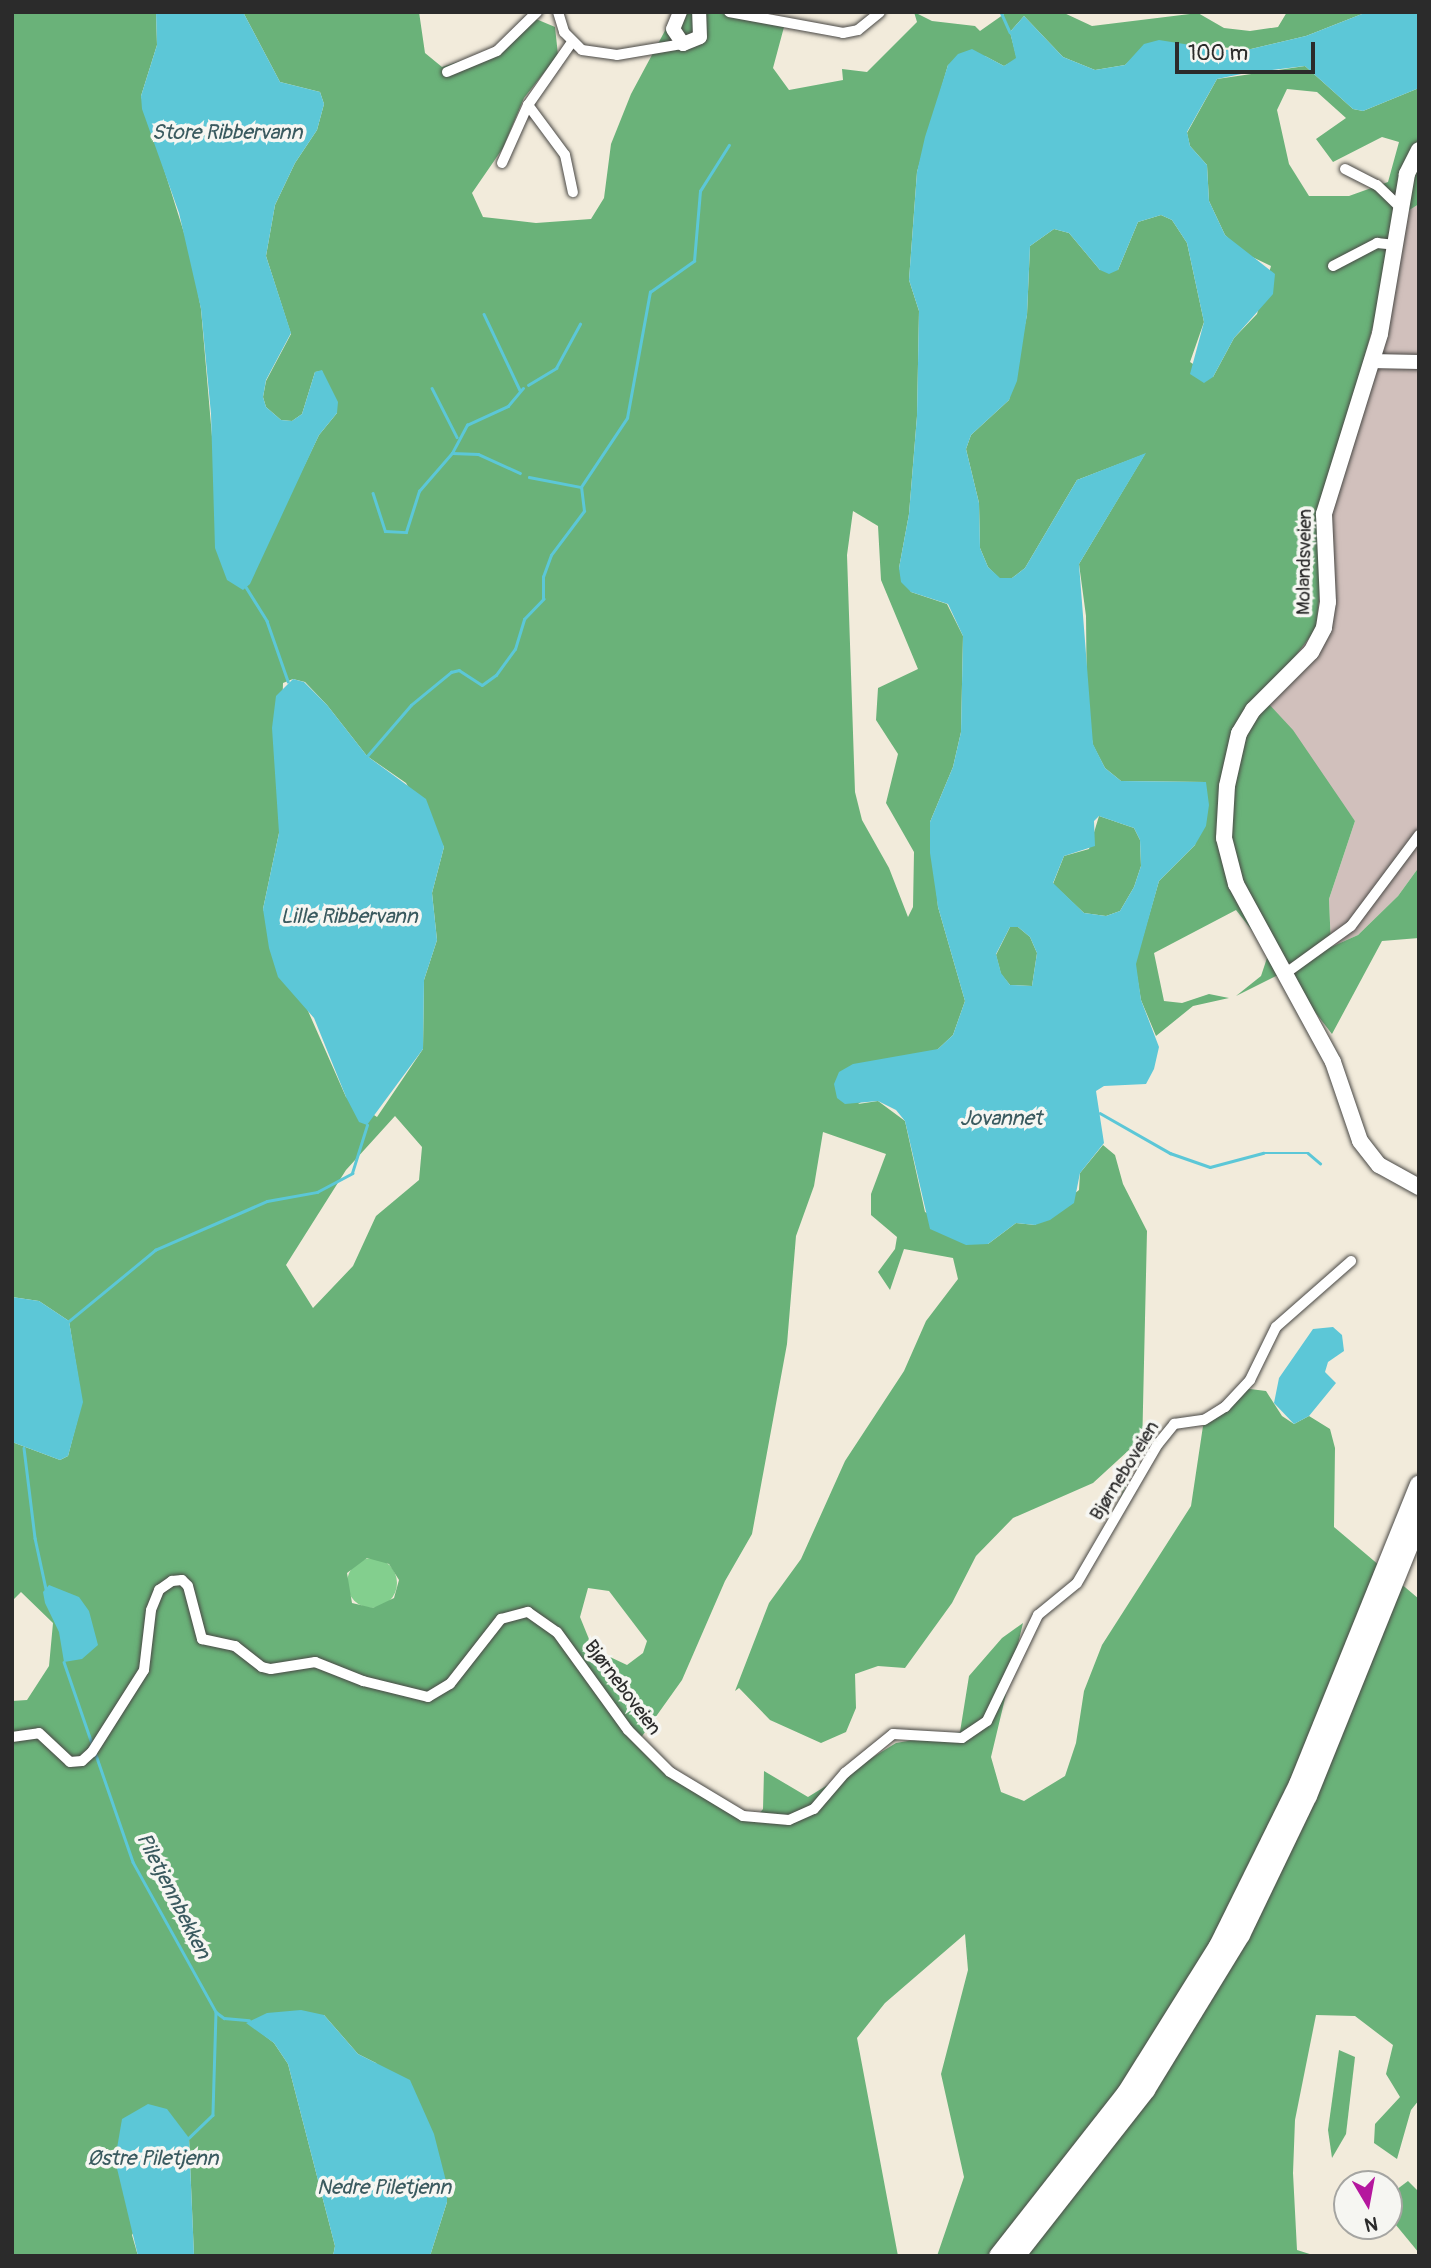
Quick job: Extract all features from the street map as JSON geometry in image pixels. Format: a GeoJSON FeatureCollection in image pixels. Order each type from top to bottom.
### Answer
{"type":"FeatureCollection","features":[{"type":"Feature","properties":{"kind":"highway"},"geometry":{"type":"LineString","coordinates":[[998,2256],[1126,2093],[1219,1946],[1298,1784],[1419,1483]]}},
{"type":"Feature","properties":{"kind":"highway"},"geometry":{"type":"LineString","coordinates":[[1016,2256],[1138,2101],[1241,1935],[1308,1796],[1419,1521]]}},
{"type":"Feature","properties":{"kind":"main road","name":"Molandsveien"},"geometry":{"type":"LineString","coordinates":[[1419,150],[1407,174],[1371,361],[1324,514],[1328,603],[1324,628],[1311,652],[1246,721],[1235,746],[1227,786],[1224,838],[1229,867],[1333,1062],[1360,1141],[1380,1165],[1419,1187]]}},
{"type":"Feature","properties":{"kind":"street"},"geometry":{"type":"LineString","coordinates":[[447,72],[497,51],[537,12]]}},
{"type":"Feature","properties":{"kind":"street"},"geometry":{"type":"LineString","coordinates":[[558,12],[572,42],[582,50],[617,55],[682,44],[700,37],[699,12]]}},
{"type":"Feature","properties":{"kind":"street"},"geometry":{"type":"LineString","coordinates":[[680,12],[673,29],[682,44]]}},
{"type":"Feature","properties":{"kind":"street"},"geometry":{"type":"LineString","coordinates":[[729,12],[843,33],[872,20],[880,12]]}},
{"type":"Feature","properties":{"kind":"street"},"geometry":{"type":"LineString","coordinates":[[502,163],[528,105],[572,42]]}},
{"type":"Feature","properties":{"kind":"street"},"geometry":{"type":"LineString","coordinates":[[528,105],[565,155],[573,192]]}},
{"type":"Feature","properties":{"kind":"street"},"geometry":{"type":"LineString","coordinates":[[1345,169],[1377,185],[1401,208]]}},
{"type":"Feature","properties":{"kind":"street"},"geometry":{"type":"LineString","coordinates":[[1333,266],[1377,243],[1395,245]]}},
{"type":"Feature","properties":{"kind":"street"},"geometry":{"type":"LineString","coordinates":[[1371,361],[1419,362]]}},
{"type":"Feature","properties":{"kind":"street"},"geometry":{"type":"LineString","coordinates":[[1286,972],[1351,926],[1419,835]]}},
{"type":"Feature","properties":{"kind":"street","name":"Bjørneboveien"},"geometry":{"type":"LineString","coordinates":[[12,1737],[39,1733],[70,1762],[82,1761],[92,1752],[144,1671],[151,1611],[159,1590],[172,1581],[182,1580],[188,1586],[202,1639],[234,1646],[262,1667],[271,1669],[315,1662],[363,1681],[428,1697],[450,1684],[501,1619],[528,1612],[557,1632],[628,1730],[670,1772],[743,1816],[789,1820],[814,1809],[845,1773],[893,1734],[962,1738],[987,1721],[1038,1615],[1077,1583],[1158,1444],[1174,1424],[1205,1420],[1225,1407],[1250,1380],[1276,1327],[1350,1261]]}},
{"type":"Feature","properties":{"kind":"shaded area"},"geometry":{"type":"Polygon","coordinates":[[[1419,204],[1419,867],[1398,896],[1358,935],[1331,947],[1329,899],[1355,821],[1267,702],[1322,526],[1403,214],[1419,204]]]}},
{"type":"Feature","properties":{"kind":"green space"},"geometry":{"type":"Polygon","coordinates":[[[12,12],[156,12],[157,45],[141,96],[191,255],[201,309],[213,448],[246,587],[319,435],[337,413],[322,371],[315,372],[302,414],[292,421],[281,420],[266,407],[263,397],[266,381],[291,334],[266,256],[275,205],[295,163],[317,130],[324,104],[320,92],[280,82],[243,12],[419,12],[425,53],[442,67],[491,51],[536,19],[555,27],[558,55],[524,98],[503,148],[472,193],[483,217],[536,223],[591,219],[604,198],[611,144],[631,94],[675,12],[731,12],[784,27],[773,68],[789,90],[843,80],[842,69],[867,72],[917,22],[914,12],[932,21],[975,26],[980,31],[1007,12],[1062,12],[1092,26],[1198,13],[1224,28],[1250,31],[1278,27],[1287,12],[1367,12],[1306,36],[1251,49],[1196,46],[1135,56],[1125,65],[1095,70],[1063,57],[1024,16],[1010,32],[1017,59],[1004,66],[985,56],[948,65],[917,172],[909,280],[919,311],[917,416],[909,514],[899,568],[911,592],[947,604],[963,636],[961,732],[953,767],[930,822],[938,907],[965,1001],[953,1035],[938,1049],[858,1104],[878,1101],[905,1121],[925,1212],[988,1244],[1016,1223],[1035,1225],[1079,1190],[1080,1173],[1103,1145],[1115,1155],[1123,1184],[1147,1231],[1142,1451],[1119,1501],[1130,1472],[1129,1450],[1093,1483],[1013,1518],[976,1556],[952,1603],[905,1668],[878,1666],[855,1674],[856,1708],[846,1732],[821,1743],[770,1720],[739,1688],[735,1691],[769,1603],[801,1559],[845,1461],[904,1371],[926,1321],[958,1279],[953,1258],[904,1249],[890,1290],[878,1272],[895,1249],[897,1237],[871,1215],[871,1194],[886,1154],[823,1132],[814,1186],[796,1236],[787,1344],[752,1534],[725,1581],[682,1680],[640,1739],[665,1768],[754,1820],[763,1809],[764,1771],[808,1797],[896,1743],[960,1732],[969,1676],[1002,1638],[1023,1623],[991,1757],[1001,1792],[1024,1801],[1065,1776],[1076,1743],[1084,1691],[1102,1645],[1191,1506],[1203,1426],[1242,1388],[1266,1391],[1282,1416],[1294,1424],[1309,1416],[1330,1429],[1335,1448],[1334,1527],[1419,1599],[1419,2100],[1411,2110],[1397,2159],[1374,2143],[1375,2124],[1400,2097],[1386,2074],[1393,2045],[1355,2016],[1316,2015],[1295,2120],[1293,2173],[1297,2250],[1316,2256],[937,2256],[964,2177],[941,2074],[968,1970],[965,1934],[885,2003],[857,2038],[898,2256],[430,2256],[447,2202],[376,2063],[358,2054],[324,2015],[256,2029],[274,2043],[288,2064],[335,2246],[333,2256],[194,2256],[189,2138],[132,2235],[138,2256],[12,2256],[12,1701],[27,1700],[49,1666],[53,1623],[21,1592],[12,1601],[12,1442],[60,1460],[68,1456],[82,1402],[69,1321],[39,1301],[12,1297],[12,12]],[[853,511],[847,555],[855,792],[862,820],[889,868],[908,917],[913,907],[914,852],[886,803],[898,754],[876,720],[878,688],[918,669],[881,580],[878,526],[853,511]],[[293,679],[283,683],[279,833],[263,909],[346,1097],[377,1117],[423,1049],[424,980],[437,940],[432,893],[444,847],[406,783],[367,756],[305,682],[293,679]],[[395,1116],[346,1170],[286,1265],[313,1308],[353,1266],[376,1216],[419,1180],[422,1147],[395,1116]],[[367,1558],[347,1573],[352,1603],[373,1608],[394,1598],[399,1580],[389,1564],[367,1558]],[[588,1588],[580,1617],[593,1649],[627,1665],[643,1653],[647,1641],[609,1591],[588,1588]]]}},
{"type":"Feature","properties":{"kind":"green space"},"geometry":{"type":"Polygon","coordinates":[[[1305,66],[1353,109],[1363,111],[1419,88],[1419,204],[1403,214],[1331,482],[1316,629],[1283,672],[1267,702],[1293,730],[1355,821],[1329,899],[1331,947],[1358,935],[1398,896],[1419,867],[1419,938],[1382,941],[1332,1034],[1284,972],[1236,996],[1261,976],[1269,952],[1236,910],[1154,953],[1164,1001],[1182,1003],[1209,994],[1229,998],[1193,1006],[1156,1036],[1141,1000],[1135,964],[1159,881],[1195,845],[1206,782],[1121,781],[1105,768],[1093,745],[1087,712],[1086,616],[1079,564],[1145,454],[1077,480],[1025,568],[1012,578],[1000,579],[988,567],[980,548],[979,503],[966,449],[971,435],[1009,400],[1027,315],[1030,246],[1054,229],[1069,233],[1100,270],[1118,270],[1138,222],[1161,215],[1172,220],[1187,243],[1204,322],[1190,362],[1213,377],[1234,338],[1257,314],[1271,266],[1244,253],[1225,235],[1209,201],[1207,165],[1190,146],[1187,133],[1217,79],[1305,66]],[[1287,89],[1277,110],[1289,164],[1309,196],[1349,196],[1388,182],[1399,142],[1382,137],[1333,162],[1316,139],[1346,118],[1317,92],[1287,89]]]}},
{"type":"Feature","properties":{"kind":"green space"},"geometry":{"type":"Polygon","coordinates":[[[1099,816],[1134,828],[1140,840],[1141,866],[1134,887],[1120,911],[1106,916],[1084,913],[1053,884],[1064,856],[1089,849],[1099,816]]]}},
{"type":"Feature","properties":{"kind":"green space"},"geometry":{"type":"Polygon","coordinates":[[[1010,927],[1018,927],[1030,937],[1037,953],[1032,986],[1010,985],[1001,974],[996,955],[1010,927]]]}},
{"type":"Feature","properties":{"kind":"green space"},"geometry":{"type":"Polygon","coordinates":[[[372,1558],[390,1565],[397,1583],[390,1601],[372,1608],[354,1601],[347,1583],[354,1565],[372,1558]]]}},
{"type":"Feature","properties":{"kind":"green space"},"geometry":{"type":"Polygon","coordinates":[[[1339,2050],[1355,2057],[1346,2134],[1332,2158],[1328,2130],[1339,2050]]]}},
{"type":"Feature","properties":{"kind":"green space"},"geometry":{"type":"Polygon","coordinates":[[[1408,2181],[1419,2192],[1419,2253],[1403,2234],[1403,2185],[1408,2181]]]}},
{"type":"Feature","properties":{"kind":"water","name":"Store Ribbervann"},"geometry":{"type":"Polygon","coordinates":[[[156,12],[243,12],[280,82],[320,92],[324,104],[317,130],[295,163],[275,205],[266,256],[291,333],[266,380],[263,397],[266,407],[281,420],[292,421],[302,414],[315,372],[322,370],[338,402],[337,413],[319,435],[250,584],[243,590],[227,580],[215,548],[211,414],[201,309],[179,213],[142,109],[141,96],[157,45],[156,12]]]}},
{"type":"Feature","properties":{"kind":"water","name":"Jovannet"},"geometry":{"type":"Polygon","coordinates":[[[1367,12],[1419,12],[1419,88],[1363,111],[1353,109],[1305,66],[1217,79],[1187,132],[1190,146],[1207,165],[1209,201],[1225,235],[1275,274],[1273,294],[1234,338],[1213,377],[1204,383],[1190,374],[1204,322],[1187,243],[1172,220],[1161,215],[1138,222],[1118,270],[1109,274],[1100,270],[1069,233],[1054,229],[1030,246],[1027,315],[1017,381],[1009,400],[971,435],[966,449],[979,503],[980,548],[988,567],[1000,578],[1012,578],[1025,568],[1077,480],[1146,453],[1079,564],[1093,744],[1105,768],[1121,781],[1206,782],[1209,805],[1206,826],[1195,845],[1159,881],[1136,964],[1141,1000],[1159,1047],[1154,1069],[1146,1084],[1104,1086],[1096,1091],[1104,1143],[1080,1173],[1074,1203],[1050,1220],[1035,1225],[1016,1223],[988,1244],[966,1245],[930,1229],[905,1121],[896,1110],[878,1101],[845,1104],[837,1098],[834,1084],[839,1072],[853,1064],[938,1049],[953,1035],[965,1001],[938,907],[930,853],[930,822],[953,767],[961,732],[963,636],[948,604],[911,592],[901,582],[899,568],[909,514],[917,416],[919,311],[909,280],[917,172],[925,137],[948,65],[958,54],[972,49],[1004,66],[1016,58],[1010,32],[1024,16],[1063,57],[1095,70],[1125,65],[1144,44],[1159,40],[1222,50],[1251,49],[1306,36],[1367,12]],[[1099,816],[1094,821],[1095,846],[1064,856],[1053,883],[1084,913],[1106,916],[1120,911],[1134,887],[1141,866],[1140,840],[1134,828],[1099,816]],[[1010,927],[996,954],[1001,973],[1010,985],[1032,986],[1037,953],[1030,937],[1018,927],[1010,927]]]}},
{"type":"Feature","properties":{"kind":"water","name":"Lille Ribbervann"},"geometry":{"type":"Polygon","coordinates":[[[293,679],[304,682],[327,705],[367,756],[426,799],[444,847],[432,893],[437,940],[424,980],[423,1049],[367,1125],[359,1122],[346,1097],[314,1018],[278,977],[269,948],[263,909],[279,833],[272,728],[276,696],[293,679]]]}},
{"type":"Feature","properties":{"kind":"water"},"geometry":{"type":"Polygon","coordinates":[[[12,1297],[39,1301],[69,1321],[83,1402],[68,1456],[60,1460],[12,1442],[12,1297]]]}},
{"type":"Feature","properties":{"kind":"water"},"geometry":{"type":"Polygon","coordinates":[[[1333,1327],[1342,1335],[1344,1351],[1328,1362],[1325,1372],[1336,1383],[1309,1416],[1294,1424],[1274,1403],[1279,1378],[1313,1329],[1333,1327]]]}},
{"type":"Feature","properties":{"kind":"water"},"geometry":{"type":"Polygon","coordinates":[[[49,1585],[79,1597],[89,1611],[98,1645],[82,1659],[64,1662],[59,1632],[45,1603],[43,1592],[49,1585]]]}},
{"type":"Feature","properties":{"kind":"water","name":"Nedre Piletjenn"},"geometry":{"type":"Polygon","coordinates":[[[301,2010],[324,2015],[358,2054],[410,2080],[434,2134],[447,2185],[447,2202],[430,2256],[333,2256],[335,2246],[288,2064],[274,2043],[246,2023],[267,2013],[301,2010]]]}},
{"type":"Feature","properties":{"kind":"water","name":"Østre Piletjenn"},"geometry":{"type":"Polygon","coordinates":[[[148,2104],[167,2109],[189,2138],[194,2256],[138,2256],[115,2160],[122,2119],[148,2104]]]}},
{"type":"Feature","properties":{"kind":"waterway"},"geometry":{"type":"LineString","coordinates":[[1001,12],[1010,32]]}},
{"type":"Feature","properties":{"kind":"waterway"},"geometry":{"type":"LineString","coordinates":[[367,756],[411,705],[451,672],[459,670],[482,685],[496,675],[515,649],[524,619],[543,599],[543,577],[551,555],[584,511],[581,487],[627,418],[650,292],[694,261],[700,191],[729,145]]}},
{"type":"Feature","properties":{"kind":"waterway"},"geometry":{"type":"LineString","coordinates":[[484,314],[520,390]]}},
{"type":"Feature","properties":{"kind":"waterway"},"geometry":{"type":"LineString","coordinates":[[528,385],[556,368],[580,324]]}},
{"type":"Feature","properties":{"kind":"waterway"},"geometry":{"type":"LineString","coordinates":[[432,388],[457,437]]}},
{"type":"Feature","properties":{"kind":"waterway"},"geometry":{"type":"LineString","coordinates":[[452,453],[467,425],[508,406],[523,388]]}},
{"type":"Feature","properties":{"kind":"waterway"},"geometry":{"type":"LineString","coordinates":[[373,493],[385,531],[406,532],[419,491],[452,453],[478,454],[520,473]]}},
{"type":"Feature","properties":{"kind":"waterway"},"geometry":{"type":"LineString","coordinates":[[529,477],[581,487]]}},
{"type":"Feature","properties":{"kind":"waterway"},"geometry":{"type":"LineString","coordinates":[[246,587],[267,621],[288,681]]}},
{"type":"Feature","properties":{"kind":"waterway"},"geometry":{"type":"LineString","coordinates":[[1100,1113],[1170,1153],[1210,1167],[1263,1153],[1308,1153],[1320,1163]]}},
{"type":"Feature","properties":{"kind":"waterway"},"geometry":{"type":"LineString","coordinates":[[69,1321],[155,1250],[267,1201],[317,1192],[352,1173],[367,1125]]}},
{"type":"Feature","properties":{"kind":"waterway"},"geometry":{"type":"LineString","coordinates":[[24,1448],[35,1538],[46,1589]]}},
{"type":"Feature","properties":{"kind":"waterway","name":"Piletjennbekken"},"geometry":{"type":"LineString","coordinates":[[64,1662],[93,1746]]}},
{"type":"Feature","properties":{"kind":"waterway","name":"Piletjennbekken"},"geometry":{"type":"LineString","coordinates":[[95,1752],[133,1862],[216,2012],[213,2115],[189,2138]]}},
{"type":"Feature","properties":{"kind":"waterway"},"geometry":{"type":"LineString","coordinates":[[216,2012],[224,2018],[249,2020]]}}]}
